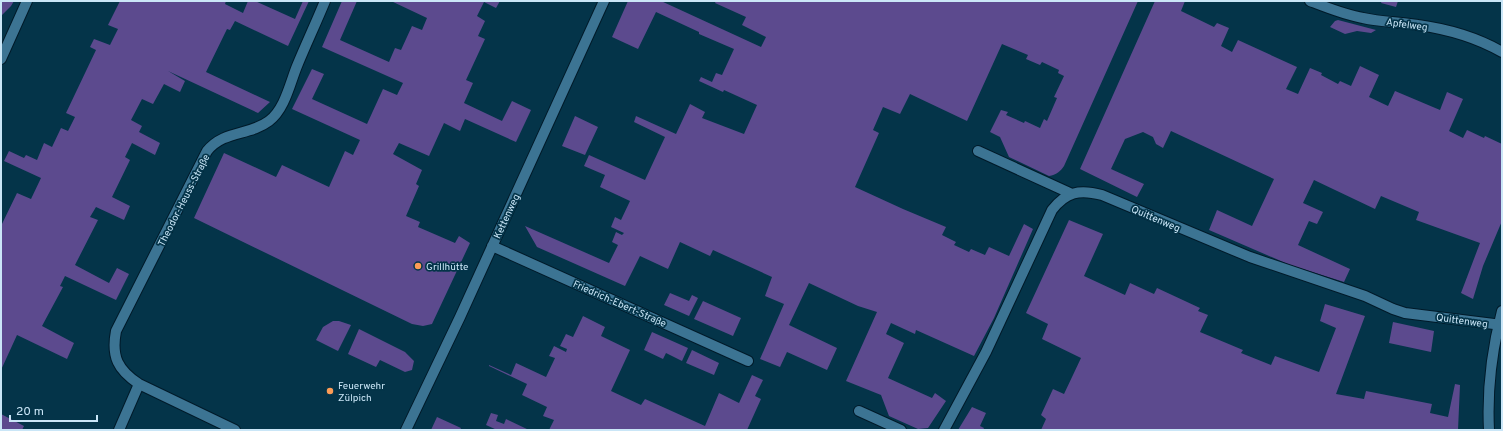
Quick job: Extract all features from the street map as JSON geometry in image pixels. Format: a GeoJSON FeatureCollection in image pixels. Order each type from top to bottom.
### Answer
{"type":"FeatureCollection","features":[{"type":"Feature","properties":{"kind":"street"},"geometry":{"type":"LineString","coordinates":[[1,59],[27,1]]}},
{"type":"Feature","properties":{"kind":"street","name":"Theodor-Heuss-Straße"},"geometry":{"type":"LineString","coordinates":[[235,430],[140,384],[125,374],[117,361],[114,352],[116,331],[207,151],[213,144],[222,138],[260,126],[271,119],[284,101],[325,1]]}},
{"type":"Feature","properties":{"kind":"street","name":"Kettenweg"},"geometry":{"type":"LineString","coordinates":[[406,430],[458,323],[604,1]]}},
{"type":"Feature","properties":{"kind":"street","name":"Apfelweg"},"geometry":{"type":"LineString","coordinates":[[1310,1],[1338,12],[1363,18],[1424,26],[1457,33],[1502,52]]}},
{"type":"Feature","properties":{"kind":"street"},"geometry":{"type":"LineString","coordinates":[[978,151],[1072,194]]}},
{"type":"Feature","properties":{"kind":"street","name":"Quittenweg"},"geometry":{"type":"LineString","coordinates":[[1072,194],[1092,193],[1102,195],[1250,257],[1366,296],[1393,309],[1500,325]]}},
{"type":"Feature","properties":{"kind":"street"},"geometry":{"type":"LineString","coordinates":[[944,430],[986,352],[1052,210],[1059,202],[1072,194]]}},
{"type":"Feature","properties":{"kind":"street","name":"Friedrich-Ebert-Straße"},"geometry":{"type":"LineString","coordinates":[[492,246],[748,361]]}},
{"type":"Feature","properties":{"kind":"street"},"geometry":{"type":"LineString","coordinates":[[1489,430],[1488,412],[1490,382],[1502,311]]}},
{"type":"Feature","properties":{"kind":"street"},"geometry":{"type":"LineString","coordinates":[[119,430],[140,384]]}},
{"type":"Feature","properties":{"kind":"street"},"geometry":{"type":"LineString","coordinates":[[859,411],[901,430]]}},
{"type":"Feature","properties":{"kind":"shaded area"},"geometry":{"type":"Polygon","coordinates":[[[1,1],[14,1],[1,16],[1,1]]]}},
{"type":"Feature","properties":{"kind":"shaded area"},"geometry":{"type":"Polygon","coordinates":[[[120,1],[226,1],[225,4],[243,13],[248,1],[255,1],[295,19],[303,1],[309,1],[288,46],[235,21],[230,30],[227,29],[206,72],[270,102],[258,113],[168,71],[185,81],[180,92],[164,84],[153,104],[142,99],[131,120],[142,126],[139,132],[160,143],[155,155],[132,143],[125,157],[130,160],[112,197],[130,206],[124,220],[96,207],[90,217],[98,220],[75,265],[109,283],[117,268],[129,274],[116,300],[65,276],[60,286],[63,287],[42,326],[74,343],[67,359],[17,335],[1,370],[1,226],[17,193],[31,199],[41,178],[4,161],[9,151],[24,158],[26,155],[37,160],[44,143],[52,147],[61,128],[68,131],[75,117],[66,113],[96,50],[90,47],[94,39],[110,45],[118,29],[108,25],[120,1]]]}},
{"type":"Feature","properties":{"kind":"shaded area"},"geometry":{"type":"Polygon","coordinates":[[[342,1],[357,1],[340,40],[389,62],[395,48],[401,50],[412,26],[422,30],[427,18],[391,1],[500,1],[496,8],[484,2],[477,16],[485,21],[478,36],[485,39],[466,80],[473,83],[464,103],[502,121],[512,101],[531,110],[516,142],[465,119],[460,131],[444,123],[429,156],[399,143],[393,154],[422,170],[416,184],[419,186],[406,216],[420,222],[418,227],[455,243],[459,236],[470,243],[432,324],[423,326],[412,324],[194,218],[224,153],[276,177],[282,165],[329,187],[345,151],[353,155],[360,140],[292,109],[312,69],[324,74],[312,99],[367,124],[383,89],[397,95],[403,83],[322,47],[342,1]]]}},
{"type":"Feature","properties":{"kind":"shaded area"},"geometry":{"type":"Polygon","coordinates":[[[628,1],[661,1],[761,47],[766,37],[742,25],[746,17],[715,3],[716,1],[1138,1],[1064,166],[1054,175],[1049,176],[1009,157],[1000,137],[990,132],[1001,110],[1008,112],[1006,115],[1040,128],[1044,119],[1047,121],[1057,98],[1054,97],[1064,76],[1058,73],[1059,70],[1042,62],[1040,65],[1026,59],[1028,55],[1002,44],[967,121],[910,94],[900,114],[883,107],[873,130],[879,133],[855,187],[946,227],[942,235],[956,242],[954,245],[969,252],[971,249],[985,255],[989,247],[1009,256],[1024,224],[1033,229],[994,318],[974,356],[916,330],[915,334],[891,323],[886,334],[904,343],[888,378],[932,398],[935,393],[946,401],[928,428],[918,429],[889,416],[881,395],[846,381],[877,312],[858,306],[809,283],[789,325],[837,348],[827,370],[787,352],[780,367],[760,359],[784,304],[765,296],[772,277],[713,250],[710,256],[680,242],[668,269],[640,256],[625,286],[537,247],[525,226],[609,263],[618,245],[612,242],[616,232],[622,235],[624,233],[611,227],[615,217],[621,220],[630,201],[600,187],[605,175],[584,166],[589,155],[645,180],[665,137],[634,122],[636,116],[676,134],[690,104],[705,112],[702,118],[744,134],[757,105],[724,90],[723,92],[699,81],[701,77],[712,82],[716,73],[722,75],[734,49],[699,34],[699,32],[656,12],[638,49],[612,37],[628,1]]]}},
{"type":"Feature","properties":{"kind":"shaded area"},"geometry":{"type":"Polygon","coordinates":[[[1155,1],[1185,1],[1181,11],[1214,27],[1217,23],[1229,28],[1221,46],[1232,52],[1238,40],[1297,67],[1286,89],[1298,94],[1310,68],[1322,73],[1321,75],[1338,84],[1340,81],[1351,86],[1360,66],[1379,75],[1369,97],[1388,106],[1395,91],[1440,110],[1447,92],[1463,99],[1449,131],[1463,138],[1467,130],[1502,144],[1502,221],[1483,266],[1473,299],[1461,293],[1480,243],[1416,220],[1419,212],[1381,196],[1375,209],[1314,180],[1303,203],[1323,212],[1317,224],[1309,221],[1298,245],[1350,269],[1344,282],[1290,265],[1209,230],[1217,210],[1252,226],[1274,179],[1171,131],[1163,148],[1156,144],[1153,137],[1143,132],[1125,139],[1111,169],[1144,184],[1137,197],[1080,169],[1155,1]]]}},
{"type":"Feature","properties":{"kind":"shaded area"},"geometry":{"type":"Polygon","coordinates":[[[1382,1],[1398,1],[1396,7],[1381,3],[1382,1]]]}},
{"type":"Feature","properties":{"kind":"shaded area"},"geometry":{"type":"Polygon","coordinates":[[[1338,20],[1376,30],[1371,33],[1357,31],[1345,34],[1330,27],[1335,21],[1338,20]]]}},
{"type":"Feature","properties":{"kind":"shaded area"},"geometry":{"type":"Polygon","coordinates":[[[575,116],[598,127],[585,155],[562,146],[575,116]]]}},
{"type":"Feature","properties":{"kind":"shaded area"},"geometry":{"type":"Polygon","coordinates":[[[1069,220],[1103,234],[1084,276],[1125,295],[1130,283],[1154,294],[1157,288],[1200,308],[1198,311],[1208,315],[1200,332],[1243,350],[1241,353],[1271,365],[1275,356],[1319,372],[1336,328],[1320,321],[1325,304],[1365,316],[1336,394],[1364,399],[1366,391],[1432,404],[1430,413],[1448,417],[1455,384],[1460,385],[1458,430],[1041,430],[1046,419],[1041,415],[1053,389],[1064,394],[1081,358],[1042,339],[1048,324],[1026,313],[1069,220]]]}},
{"type":"Feature","properties":{"kind":"shaded area"},"geometry":{"type":"Polygon","coordinates":[[[670,293],[689,301],[692,295],[698,298],[689,316],[664,305],[670,293]]]}},
{"type":"Feature","properties":{"kind":"shaded area"},"geometry":{"type":"Polygon","coordinates":[[[703,301],[741,318],[733,336],[694,319],[703,301]]]}},
{"type":"Feature","properties":{"kind":"shaded area"},"geometry":{"type":"Polygon","coordinates":[[[583,316],[605,327],[601,336],[630,350],[611,391],[641,405],[645,399],[705,426],[719,393],[739,403],[752,375],[763,380],[755,396],[761,399],[747,430],[549,430],[554,420],[543,416],[547,407],[522,395],[527,384],[489,365],[511,375],[516,363],[546,377],[555,358],[549,356],[554,346],[566,352],[567,349],[560,346],[566,334],[573,337],[583,316]]]}},
{"type":"Feature","properties":{"kind":"shaded area"},"geometry":{"type":"Polygon","coordinates":[[[333,321],[339,321],[351,325],[338,351],[316,340],[323,327],[333,321]]]}},
{"type":"Feature","properties":{"kind":"shaded area"},"geometry":{"type":"Polygon","coordinates":[[[1393,322],[1434,331],[1431,352],[1389,343],[1393,322]]]}},
{"type":"Feature","properties":{"kind":"shaded area"},"geometry":{"type":"Polygon","coordinates":[[[359,329],[405,352],[414,361],[412,370],[405,372],[380,360],[376,367],[348,354],[359,329]]]}},
{"type":"Feature","properties":{"kind":"shaded area"},"geometry":{"type":"Polygon","coordinates":[[[652,332],[688,348],[682,361],[666,353],[663,359],[644,350],[652,332]]]}},
{"type":"Feature","properties":{"kind":"shaded area"},"geometry":{"type":"Polygon","coordinates":[[[692,350],[719,363],[714,375],[686,363],[692,350]]]}},
{"type":"Feature","properties":{"kind":"shaded area"},"geometry":{"type":"Polygon","coordinates":[[[972,407],[986,413],[980,426],[984,428],[983,430],[958,430],[972,407]]]}},
{"type":"Feature","properties":{"kind":"shaded area"},"geometry":{"type":"Polygon","coordinates":[[[491,413],[498,415],[496,421],[504,424],[506,419],[529,430],[497,430],[486,425],[491,413]]]}},
{"type":"Feature","properties":{"kind":"shaded area"},"geometry":{"type":"Polygon","coordinates":[[[1,414],[24,426],[22,430],[1,430],[1,414]]]}},
{"type":"Feature","properties":{"kind":"shaded area"},"geometry":{"type":"Polygon","coordinates":[[[437,417],[461,428],[460,430],[431,430],[437,417]]]}},
{"type":"Feature","properties":{"kind":"place","name":"Grillhütte"},"geometry":{"type":"Point","coordinates":[418,266]}},
{"type":"Feature","properties":{"kind":"place","name":"Feuerwehr Zülpich"},"geometry":{"type":"Point","coordinates":[330,391]}}]}
